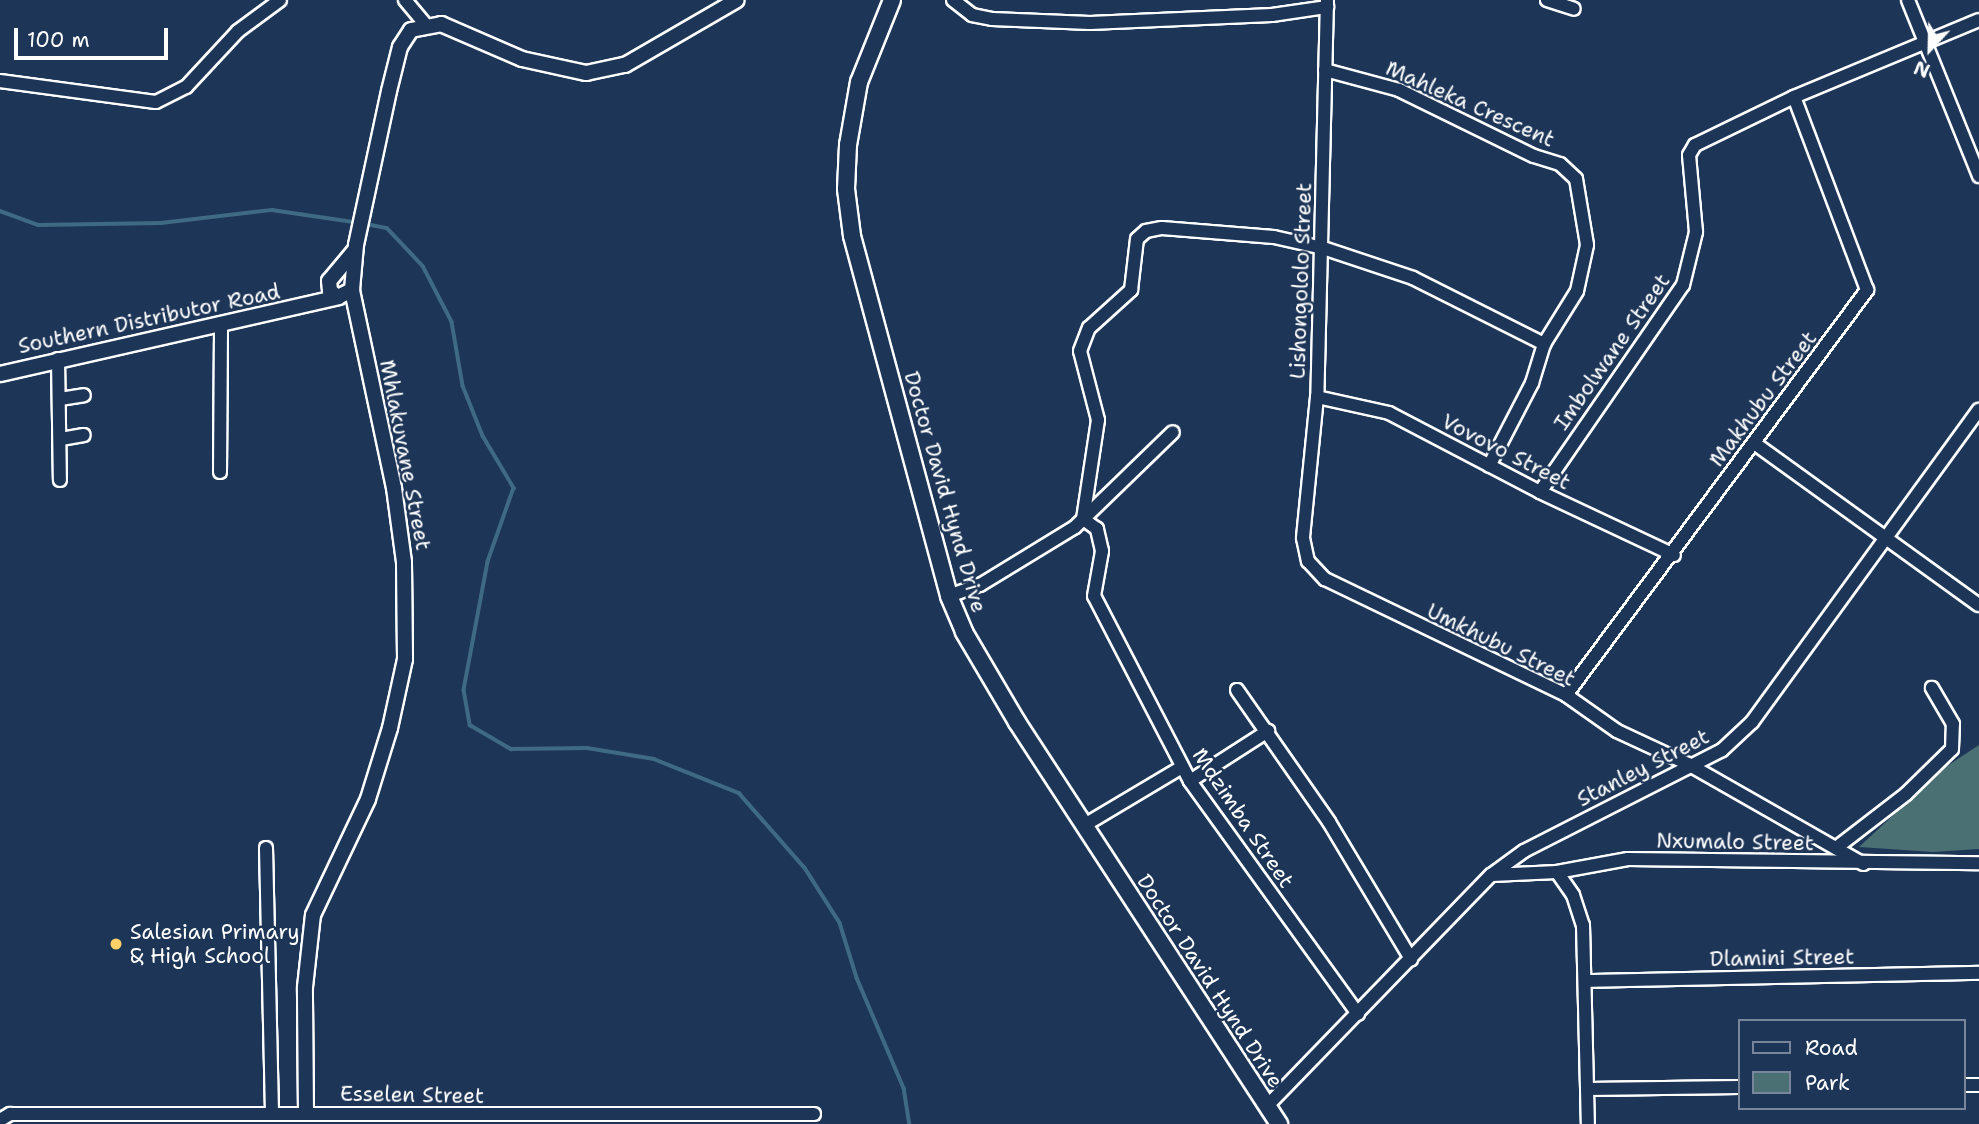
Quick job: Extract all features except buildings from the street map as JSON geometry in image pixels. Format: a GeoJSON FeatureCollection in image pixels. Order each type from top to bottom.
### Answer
{"type":"FeatureCollection","features":[{"type":"Feature","properties":{"kind":"main road","name":"Doctor David Hynd Drive"},"geometry":{"type":"LineString","coordinates":[[891,0],[859,82],[848,145],[846,189],[852,236],[949,596],[964,632],[1083,826],[1279,1124]]}},
{"type":"Feature","properties":{"kind":"street"},"geometry":{"type":"LineString","coordinates":[[0,81],[156,102],[186,87],[238,31],[280,0]]}},
{"type":"Feature","properties":{"kind":"street"},"geometry":{"type":"LineString","coordinates":[[405,0],[425,24],[466,32],[522,59],[586,73],[625,65],[737,0]]}},
{"type":"Feature","properties":{"kind":"street"},"geometry":{"type":"LineString","coordinates":[[953,0],[972,15],[992,19],[1090,23],[1272,15],[1327,3]]}},
{"type":"Feature","properties":{"kind":"street"},"geometry":{"type":"LineString","coordinates":[[1548,0],[1574,9]]}},
{"type":"Feature","properties":{"kind":"street"},"geometry":{"type":"LineString","coordinates":[[1908,0],[1979,176]]}},
{"type":"Feature","properties":{"kind":"street","name":"Lishongololo Street"},"geometry":{"type":"LineString","coordinates":[[1308,561],[1303,538],[1317,397],[1323,248],[1327,3]]}},
{"type":"Feature","properties":{"kind":"street","name":"Imbolwane Street"},"geometry":{"type":"LineString","coordinates":[[1539,492],[1683,285],[1696,232],[1689,155],[1695,145],[1794,97],[1979,20]]}},
{"type":"Feature","properties":{"kind":"street","name":"Southern Distributor Road"},"geometry":{"type":"LineString","coordinates":[[0,374],[221,323],[308,306],[346,291],[400,47],[411,30],[425,24]]}},
{"type":"Feature","properties":{"kind":"street","name":"Mahleka Crescent"},"geometry":{"type":"LineString","coordinates":[[1325,70],[1399,90],[1534,156],[1560,164],[1576,179],[1587,245],[1577,291],[1544,344],[1532,383],[1489,466]]}},
{"type":"Feature","properties":{"kind":"street","name":"Makhubu Street"},"geometry":{"type":"LineString","coordinates":[[1566,695],[1674,555],[1867,290],[1794,97]]}},
{"type":"Feature","properties":{"kind":"street"},"geometry":{"type":"LineString","coordinates":[[1083,519],[1098,420],[1080,351],[1088,328],[1131,290],[1137,239],[1146,231],[1185,228],[1274,237],[1323,248],[1413,278],[1544,344]]}},
{"type":"Feature","properties":{"kind":"street","name":"Southern Distributor Road"},"geometry":{"type":"LineString","coordinates":[[308,306],[355,247]]}},
{"type":"Feature","properties":{"kind":"street"},"geometry":{"type":"LineString","coordinates":[[332,279],[346,291]]}},
{"type":"Feature","properties":{"kind":"street","name":"Mhlakuvane Street"},"geometry":{"type":"LineString","coordinates":[[306,1119],[305,988],[313,915],[368,799],[390,728],[405,659],[404,562],[394,488],[358,323],[346,291],[332,279]]}},
{"type":"Feature","properties":{"kind":"street"},"geometry":{"type":"LineString","coordinates":[[220,472],[221,323]]}},
{"type":"Feature","properties":{"kind":"street"},"geometry":{"type":"LineString","coordinates":[[58,359],[60,480]]}},
{"type":"Feature","properties":{"kind":"street"},"geometry":{"type":"LineString","coordinates":[[60,399],[84,395]]}},
{"type":"Feature","properties":{"kind":"street","name":"Vovovo Street"},"geometry":{"type":"LineString","coordinates":[[1317,397],[1389,413],[1539,492],[1674,555]]}},
{"type":"Feature","properties":{"kind":"street","name":"Stanley Street"},"geometry":{"type":"LineString","coordinates":[[1267,1106],[1492,875],[1524,851],[1688,764],[1722,750],[1752,722],[1979,410]]}},
{"type":"Feature","properties":{"kind":"street"},"geometry":{"type":"LineString","coordinates":[[949,596],[980,585],[1083,519],[1173,432]]}},
{"type":"Feature","properties":{"kind":"street"},"geometry":{"type":"LineString","coordinates":[[47,443],[84,435]]}},
{"type":"Feature","properties":{"kind":"street"},"geometry":{"type":"LineString","coordinates":[[1754,443],[1979,605]]}},
{"type":"Feature","properties":{"kind":"street","name":"Mdzimba Street"},"geometry":{"type":"LineString","coordinates":[[1083,519],[1097,530],[1102,551],[1094,596],[1190,781],[1357,1014]]}},
{"type":"Feature","properties":{"kind":"street","name":"Umkhubu Street"},"geometry":{"type":"LineString","coordinates":[[1308,561],[1325,579],[1566,695],[1617,731],[1688,764],[1863,864]]}},
{"type":"Feature","properties":{"kind":"street"},"geometry":{"type":"LineString","coordinates":[[1836,848],[1906,794],[1952,749],[1953,724],[1932,688]]}},
{"type":"Feature","properties":{"kind":"street"},"geometry":{"type":"LineString","coordinates":[[1237,690],[1268,731],[1411,959]]}},
{"type":"Feature","properties":{"kind":"street"},"geometry":{"type":"LineString","coordinates":[[1190,781],[1268,731]]}},
{"type":"Feature","properties":{"kind":"street"},"geometry":{"type":"LineString","coordinates":[[1083,826],[1182,766]]}},
{"type":"Feature","properties":{"kind":"street"},"geometry":{"type":"LineString","coordinates":[[266,848],[272,1113]]}},
{"type":"Feature","properties":{"kind":"street","name":"Nxumalo Street"},"geometry":{"type":"LineString","coordinates":[[1492,875],[1557,872],[1628,859],[1863,864],[1979,863]]}},
{"type":"Feature","properties":{"kind":"street"},"geometry":{"type":"LineString","coordinates":[[1557,872],[1573,895],[1583,925],[1588,1124]]}},
{"type":"Feature","properties":{"kind":"street","name":"Dlamini Street"},"geometry":{"type":"LineString","coordinates":[[1586,981],[1979,973]]}},
{"type":"Feature","properties":{"kind":"street"},"geometry":{"type":"LineString","coordinates":[[1587,1089],[1738,1087]]}},
{"type":"Feature","properties":{"kind":"street","name":"Esselen Street"},"geometry":{"type":"LineString","coordinates":[[5,1117],[272,1113],[306,1119],[632,1120],[814,1114]]}},
{"type":"Feature","properties":{"kind":"green space"},"geometry":{"type":"Polygon","coordinates":[[[1979,745],[1979,849],[1933,852],[1859,847],[1944,768],[1979,745]]]}},
{"type":"Feature","properties":{"kind":"waterway"},"geometry":{"type":"LineString","coordinates":[[0,211],[38,225],[161,223],[272,210],[353,222]]}},
{"type":"Feature","properties":{"kind":"waterway"},"geometry":{"type":"LineString","coordinates":[[371,225],[387,228],[423,266],[452,322],[463,386],[483,436],[514,488],[488,562],[464,690],[470,725],[511,749],[587,748],[654,759],[739,793],[805,868],[840,923],[857,978],[904,1088],[910,1124]]}},
{"type":"Feature","properties":{"kind":"place","name":"Salesian Primary & High School"},"geometry":{"type":"Point","coordinates":[116,944]}}]}
